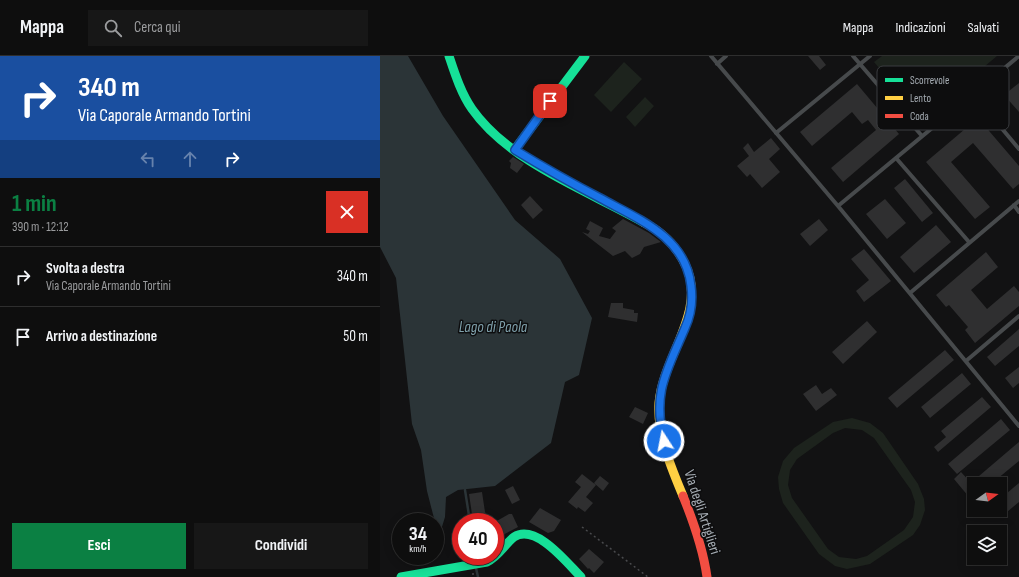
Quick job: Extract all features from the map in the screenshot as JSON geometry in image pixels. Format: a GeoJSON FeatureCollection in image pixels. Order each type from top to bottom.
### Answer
{"type":"FeatureCollection","features":[{"type":"Feature","properties":{"kind":"street","name":"Via degli Artiglieri"},"geometry":{"type":"LineString","coordinates":[[450,56],[462,89],[472,108],[492,132],[515,150],[654,228],[675,246],[685,261],[691,283],[691,310],[686,326],[664,377],[660,394],[660,417],[667,452],[702,546],[707,577]]}},
{"type":"Feature","properties":{"kind":"street"},"geometry":{"type":"LineString","coordinates":[[515,150],[585,56]]}},
{"type":"Feature","properties":{"kind":"street"},"geometry":{"type":"LineString","coordinates":[[401,577],[488,562],[497,556],[514,538],[522,534],[529,534],[540,539],[581,577]]}},
{"type":"Feature","properties":{"kind":"lane"},"geometry":{"type":"LineString","coordinates":[[711,56],[838,206],[1019,426]]}},
{"type":"Feature","properties":{"kind":"lane"},"geometry":{"type":"LineString","coordinates":[[717,64],[726,56]]}},
{"type":"Feature","properties":{"kind":"lane"},"geometry":{"type":"LineString","coordinates":[[853,56],[877,84]]}},
{"type":"Feature","properties":{"kind":"lane"},"geometry":{"type":"LineString","coordinates":[[776,132],[870,56]]}},
{"type":"Feature","properties":{"kind":"lane"},"geometry":{"type":"LineString","coordinates":[[1007,66],[1019,56]]}},
{"type":"Feature","properties":{"kind":"lane"},"geometry":{"type":"LineString","coordinates":[[917,130],[922,136]]}},
{"type":"Feature","properties":{"kind":"lane"},"geometry":{"type":"LineString","coordinates":[[838,206],[929,130]]}},
{"type":"Feature","properties":{"kind":"lane"},"geometry":{"type":"LineString","coordinates":[[1003,130],[1019,149]]}},
{"type":"Feature","properties":{"kind":"lane"},"geometry":{"type":"LineString","coordinates":[[896,158],[969,242]]}},
{"type":"Feature","properties":{"kind":"lane"},"geometry":{"type":"LineString","coordinates":[[910,293],[1019,201]]}},
{"type":"Feature","properties":{"kind":"lane"},"geometry":{"type":"LineString","coordinates":[[1014,205],[1019,212]]}},
{"type":"Feature","properties":{"kind":"lane"},"geometry":{"type":"LineString","coordinates":[[966,361],[1019,316]]}},
{"type":"Feature","properties":{"kind":"path"},"geometry":{"type":"LineString","coordinates":[[582,527],[648,577]]}},
{"type":"Feature","properties":{"kind":"shaded area"},"geometry":{"type":"Polygon","coordinates":[[[882,56],[997,56],[985,66],[877,66],[874,62],[882,56]]]}},
{"type":"Feature","properties":{"kind":"shaded area"},"geometry":{"type":"Polygon","coordinates":[[[624,62],[642,79],[611,112],[594,95],[624,62]]]}},
{"type":"Feature","properties":{"kind":"shaded area"},"geometry":{"type":"Polygon","coordinates":[[[645,97],[654,106],[635,127],[626,117],[645,97]]]}},
{"type":"Feature","properties":{"kind":"shaded area"},"geometry":{"type":"Polygon","coordinates":[[[852,418],[870,423],[883,433],[918,484],[924,499],[925,510],[920,525],[913,535],[870,564],[847,569],[835,566],[819,554],[783,503],[779,489],[778,477],[783,461],[794,448],[833,422],[852,418]],[[845,428],[833,433],[797,459],[790,470],[788,485],[792,498],[828,549],[839,557],[856,559],[867,556],[904,530],[913,517],[915,502],[911,490],[874,438],[862,430],[845,428]]]}},
{"type":"Feature","properties":{"kind":"water","name":"Lago di Paola"},"geometry":{"type":"Polygon","coordinates":[[[380,56],[408,56],[443,116],[515,220],[560,259],[592,318],[579,375],[565,382],[551,443],[495,486],[458,490],[446,497],[444,520],[444,513],[433,513],[427,491],[421,450],[412,424],[396,278],[380,247],[380,56]]]}},
{"type":"Feature","properties":{"kind":"building"},"geometry":{"type":"Polygon","coordinates":[[[808,56],[819,56],[826,65],[820,70],[808,56]]]}},
{"type":"Feature","properties":{"kind":"building"},"geometry":{"type":"Polygon","coordinates":[[[1019,83],[1019,112],[1009,101],[1009,91],[1019,83]]]}},
{"type":"Feature","properties":{"kind":"building"},"geometry":{"type":"Polygon","coordinates":[[[857,84],[877,108],[877,130],[896,130],[899,134],[843,182],[831,168],[876,130],[868,120],[862,124],[852,112],[812,146],[800,132],[857,84]]]}},
{"type":"Feature","properties":{"kind":"building"},"geometry":{"type":"Polygon","coordinates":[[[964,130],[988,130],[1019,166],[1019,184],[1013,189],[973,143],[951,162],[990,207],[975,219],[926,162],[964,130]]]}},
{"type":"Feature","properties":{"kind":"building"},"geometry":{"type":"Polygon","coordinates":[[[771,138],[780,149],[769,159],[780,172],[762,188],[750,174],[747,177],[737,166],[749,156],[743,148],[748,143],[754,152],[771,138]]]}},
{"type":"Feature","properties":{"kind":"building"},"geometry":{"type":"Polygon","coordinates":[[[513,157],[524,164],[517,173],[510,168],[511,163],[509,161],[513,157]]]}},
{"type":"Feature","properties":{"kind":"building"},"geometry":{"type":"Polygon","coordinates":[[[905,179],[933,213],[922,222],[894,188],[905,179]]]}},
{"type":"Feature","properties":{"kind":"building"},"geometry":{"type":"Polygon","coordinates":[[[530,196],[543,210],[533,219],[521,205],[530,196]]]}},
{"type":"Feature","properties":{"kind":"building"},"geometry":{"type":"Polygon","coordinates":[[[885,199],[906,223],[887,239],[866,214],[885,199]]]}},
{"type":"Feature","properties":{"kind":"building"},"geometry":{"type":"Polygon","coordinates":[[[623,219],[649,233],[661,242],[644,247],[640,254],[632,258],[625,251],[613,256],[582,232],[588,234],[590,231],[586,229],[590,221],[603,228],[599,236],[610,239],[616,231],[612,228],[623,219]]]}},
{"type":"Feature","properties":{"kind":"building"},"geometry":{"type":"Polygon","coordinates":[[[819,219],[828,230],[810,246],[800,234],[819,219]]]}},
{"type":"Feature","properties":{"kind":"building"},"geometry":{"type":"Polygon","coordinates":[[[936,225],[951,242],[914,273],[900,257],[936,225]]]}},
{"type":"Feature","properties":{"kind":"building"},"geometry":{"type":"Polygon","coordinates":[[[864,249],[891,281],[864,302],[856,291],[869,280],[851,259],[864,249]]]}},
{"type":"Feature","properties":{"kind":"building"},"geometry":{"type":"Polygon","coordinates":[[[986,252],[998,267],[971,290],[987,309],[1014,286],[1019,292],[1019,306],[975,343],[965,330],[968,327],[949,305],[946,307],[936,295],[986,252]]]}},
{"type":"Feature","properties":{"kind":"building"},"geometry":{"type":"Polygon","coordinates":[[[611,303],[623,303],[623,308],[634,310],[634,313],[638,313],[637,322],[608,317],[611,303]]]}},
{"type":"Feature","properties":{"kind":"building"},"geometry":{"type":"Polygon","coordinates":[[[867,321],[877,332],[843,364],[832,352],[867,321]]]}},
{"type":"Feature","properties":{"kind":"building"},"geometry":{"type":"Polygon","coordinates":[[[1019,329],[1019,346],[995,366],[987,357],[1019,329]]]}},
{"type":"Feature","properties":{"kind":"building"},"geometry":{"type":"Polygon","coordinates":[[[945,350],[954,360],[897,408],[888,398],[945,350]]]}},
{"type":"Feature","properties":{"kind":"building"},"geometry":{"type":"Polygon","coordinates":[[[1019,367],[1019,383],[1013,388],[1005,378],[1019,367]]]}},
{"type":"Feature","properties":{"kind":"building"},"geometry":{"type":"Polygon","coordinates":[[[962,373],[971,384],[930,418],[921,407],[962,373]]]}},
{"type":"Feature","properties":{"kind":"building"},"geometry":{"type":"Polygon","coordinates":[[[816,385],[822,394],[831,388],[837,395],[816,411],[803,394],[816,385]]]}},
{"type":"Feature","properties":{"kind":"building"},"geometry":{"type":"Polygon","coordinates":[[[982,397],[991,407],[938,452],[934,447],[946,437],[941,431],[982,397]]]}},
{"type":"Feature","properties":{"kind":"building"},"geometry":{"type":"Polygon","coordinates":[[[635,407],[648,413],[643,424],[629,417],[635,407]]]}},
{"type":"Feature","properties":{"kind":"building"},"geometry":{"type":"Polygon","coordinates":[[[1001,419],[1010,430],[957,474],[948,464],[1001,419]]]}},
{"type":"Feature","properties":{"kind":"building"},"geometry":{"type":"Polygon","coordinates":[[[1019,442],[1019,461],[1000,477],[979,476],[1019,442]]]}},
{"type":"Feature","properties":{"kind":"building"},"geometry":{"type":"Polygon","coordinates":[[[961,472],[967,479],[967,495],[954,479],[961,472]]]}},
{"type":"Feature","properties":{"kind":"building"},"geometry":{"type":"Polygon","coordinates":[[[582,474],[596,485],[586,497],[593,503],[585,512],[578,507],[577,509],[568,502],[581,487],[575,482],[582,474]]]}},
{"type":"Feature","properties":{"kind":"building"},"geometry":{"type":"Polygon","coordinates":[[[600,476],[609,483],[603,491],[594,483],[600,476]]]}},
{"type":"Feature","properties":{"kind":"building"},"geometry":{"type":"Polygon","coordinates":[[[1019,483],[1019,502],[1007,512],[1007,493],[1019,483]]]}},
{"type":"Feature","properties":{"kind":"building"},"geometry":{"type":"Polygon","coordinates":[[[513,486],[520,500],[512,504],[505,490],[513,486]]]}},
{"type":"Feature","properties":{"kind":"building"},"geometry":{"type":"Polygon","coordinates":[[[482,492],[486,513],[472,513],[469,494],[482,492]]]}},
{"type":"Feature","properties":{"kind":"building"},"geometry":{"type":"Polygon","coordinates":[[[540,508],[561,520],[554,531],[548,533],[529,522],[540,508]]]}},
{"type":"Feature","properties":{"kind":"building"},"geometry":{"type":"Polygon","coordinates":[[[512,514],[518,527],[504,534],[504,517],[512,514]]]}},
{"type":"Feature","properties":{"kind":"building"},"geometry":{"type":"Polygon","coordinates":[[[589,549],[604,562],[594,573],[579,559],[589,549]]]}},
{"type":"Feature","properties":{"kind":"waterway"},"geometry":{"type":"LineString","coordinates":[[465,490],[469,513]]}},
{"type":"Feature","properties":{"kind":"waterway"},"geometry":{"type":"LineString","coordinates":[[476,568],[478,577]]}},
{"type":"Feature","properties":{"kind":"traffic: fast"},"geometry":{"type":"LineString","coordinates":[[449,56],[461,90],[468,103],[488,128],[507,145],[551,174],[643,222]]}},
{"type":"Feature","properties":{"kind":"traffic: fast"},"geometry":{"type":"LineString","coordinates":[[515,149],[585,56]]}},
{"type":"Feature","properties":{"kind":"traffic: fast"},"geometry":{"type":"LineString","coordinates":[[401,577],[487,562],[495,557],[510,540],[523,534],[532,535],[550,546],[581,577]]}},
{"type":"Feature","properties":{"kind":"traffic: slow"},"geometry":{"type":"LineString","coordinates":[[643,222],[662,234],[677,250],[685,264],[691,282],[691,299],[688,316],[662,385],[659,403],[660,427],[666,451],[683,496]]}},
{"type":"Feature","properties":{"kind":"traffic: jam"},"geometry":{"type":"LineString","coordinates":[[683,496],[698,536],[707,577]]}},
{"type":"Feature","properties":{"kind":"route"},"geometry":{"type":"LineString","coordinates":[[550,101],[515,150],[658,231],[677,249],[685,261],[692,291],[692,300],[686,326],[669,362],[660,394],[659,405],[661,429],[664,441]]}}]}
